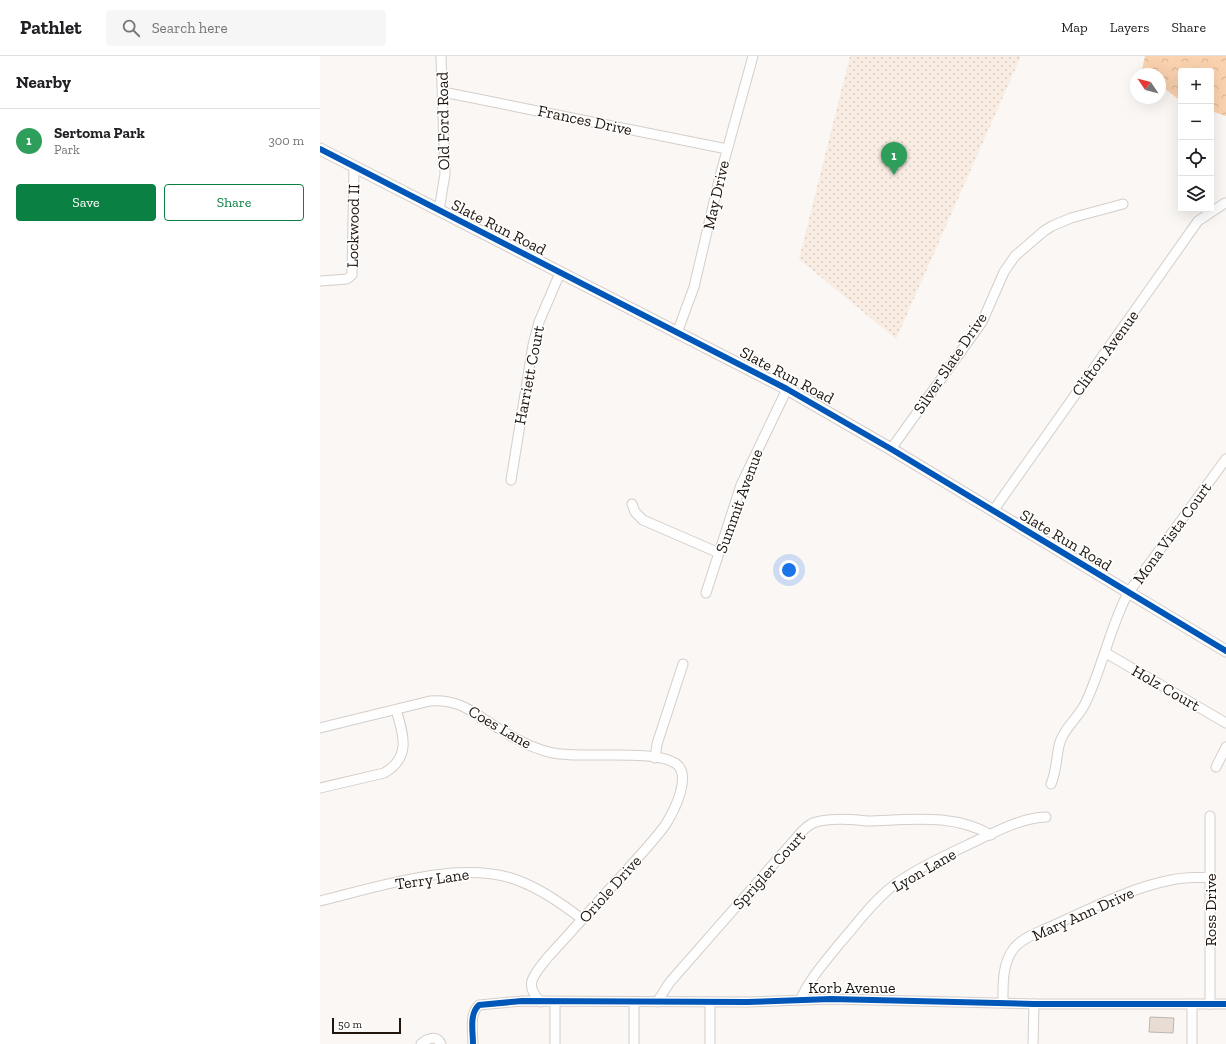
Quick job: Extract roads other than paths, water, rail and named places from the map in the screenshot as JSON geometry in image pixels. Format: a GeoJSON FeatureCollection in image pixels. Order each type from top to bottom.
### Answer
{"type":"FeatureCollection","features":[{"type":"Feature","properties":{"kind":"street","name":"Old Ford Road"},"geometry":{"type":"LineString","coordinates":[[439,210],[445,174],[441,56]]}},
{"type":"Feature","properties":{"kind":"street","name":"May Drive"},"geometry":{"type":"LineString","coordinates":[[677,333],[694,287],[727,149],[753,56]]}},
{"type":"Feature","properties":{"kind":"street","name":"Frances Drive"},"geometry":{"type":"LineString","coordinates":[[442,92],[727,149]]}},
{"type":"Feature","properties":{"kind":"street","name":"Slate Run Road"},"geometry":{"type":"LineString","coordinates":[[320,149],[787,389],[891,449],[1128,594],[1226,651]]}},
{"type":"Feature","properties":{"kind":"street","name":"Lockwood II"},"geometry":{"type":"LineString","coordinates":[[320,280],[347,279],[352,275],[354,167]]}},
{"type":"Feature","properties":{"kind":"street","name":"Clifton Avenue"},"geometry":{"type":"LineString","coordinates":[[993,511],[1198,221],[1225,203]]}},
{"type":"Feature","properties":{"kind":"street","name":"Silver Slate Drive"},"geometry":{"type":"LineString","coordinates":[[891,449],[982,322],[1004,272],[1015,256],[1044,230],[1052,226],[1071,218],[1123,204]]}},
{"type":"Feature","properties":{"kind":"street","name":"Harriett Court"},"geometry":{"type":"LineString","coordinates":[[511,480],[533,345],[539,322],[560,273]]}},
{"type":"Feature","properties":{"kind":"street","name":"Summit Avenue"},"geometry":{"type":"LineString","coordinates":[[706,593],[741,485],[787,389]]}},
{"type":"Feature","properties":{"kind":"street","name":"Mona Vista Court"},"geometry":{"type":"LineString","coordinates":[[1051,784],[1057,765],[1060,742],[1074,718],[1084,706],[1128,594],[1226,459]]}},
{"type":"Feature","properties":{"kind":"street"},"geometry":{"type":"LineString","coordinates":[[632,504],[635,512],[643,520],[719,553]]}},
{"type":"Feature","properties":{"kind":"street","name":"Holz Court"},"geometry":{"type":"LineString","coordinates":[[1106,653],[1226,723]]}},
{"type":"Feature","properties":{"kind":"street"},"geometry":{"type":"LineString","coordinates":[[655,758],[657,744],[683,664]]}},
{"type":"Feature","properties":{"kind":"street","name":"Coes Lane"},"geometry":{"type":"LineString","coordinates":[[320,728],[430,701],[452,702],[473,711],[497,728],[522,742],[548,752],[591,756],[655,758],[669,761],[681,768]]}},
{"type":"Feature","properties":{"kind":"street"},"geometry":{"type":"LineString","coordinates":[[320,788],[384,773],[399,761],[403,743],[402,727],[396,710]]}},
{"type":"Feature","properties":{"kind":"street"},"geometry":{"type":"LineString","coordinates":[[1216,767],[1226,747]]}},
{"type":"Feature","properties":{"kind":"street","name":"Oriole Drive"},"geometry":{"type":"LineString","coordinates":[[541,1002],[533,994],[531,989],[534,975],[582,919],[643,852],[664,825],[670,816],[681,788],[683,775],[681,768]]}},
{"type":"Feature","properties":{"kind":"street","name":"Ross Drive"},"geometry":{"type":"LineString","coordinates":[[1210,816],[1210,1004]]}},
{"type":"Feature","properties":{"kind":"street","name":"Lyon Lane"},"geometry":{"type":"LineString","coordinates":[[800,1000],[807,984],[818,968],[894,885],[932,862],[1015,823],[1046,817]]}},
{"type":"Feature","properties":{"kind":"street","name":"Sprigler Court"},"geometry":{"type":"LineString","coordinates":[[658,1002],[670,982],[717,926],[798,836],[811,824],[819,822],[856,820],[940,819],[966,824],[990,835]]}},
{"type":"Feature","properties":{"kind":"street","name":"Terry Lane"},"geometry":{"type":"LineString","coordinates":[[320,901],[453,872],[480,872],[506,876],[540,890],[582,919]]}},
{"type":"Feature","properties":{"kind":"street","name":"Mary Ann Drive"},"geometry":{"type":"LineString","coordinates":[[1003,1002],[1007,962],[1016,947],[1022,941],[1100,905],[1150,885],[1172,880],[1210,877]]}},
{"type":"Feature","properties":{"kind":"street","name":"Korb Avenue"},"geometry":{"type":"LineString","coordinates":[[473,1044],[472,1016],[478,1005],[522,1001],[710,1002],[831,999],[1003,1002],[1034,1004],[1226,1004]]}},
{"type":"Feature","properties":{"kind":"street"},"geometry":{"type":"LineString","coordinates":[[555,1002],[555,1044]]}},
{"type":"Feature","properties":{"kind":"street"},"geometry":{"type":"LineString","coordinates":[[634,1002],[634,1044]]}},
{"type":"Feature","properties":{"kind":"street"},"geometry":{"type":"LineString","coordinates":[[710,1002],[710,1044]]}},
{"type":"Feature","properties":{"kind":"street"},"geometry":{"type":"LineString","coordinates":[[1033,1044],[1034,1004]]}},
{"type":"Feature","properties":{"kind":"street"},"geometry":{"type":"LineString","coordinates":[[1192,1004],[1192,1044]]}},
{"type":"Feature","properties":{"kind":"street"},"geometry":{"type":"LineString","coordinates":[[421,1044],[428,1039],[434,1038],[438,1039],[441,1044]]}},
{"type":"Feature","properties":{"kind":"place","name":"Sertoma Park"},"geometry":{"type":"Point","coordinates":[894,175]}}]}
